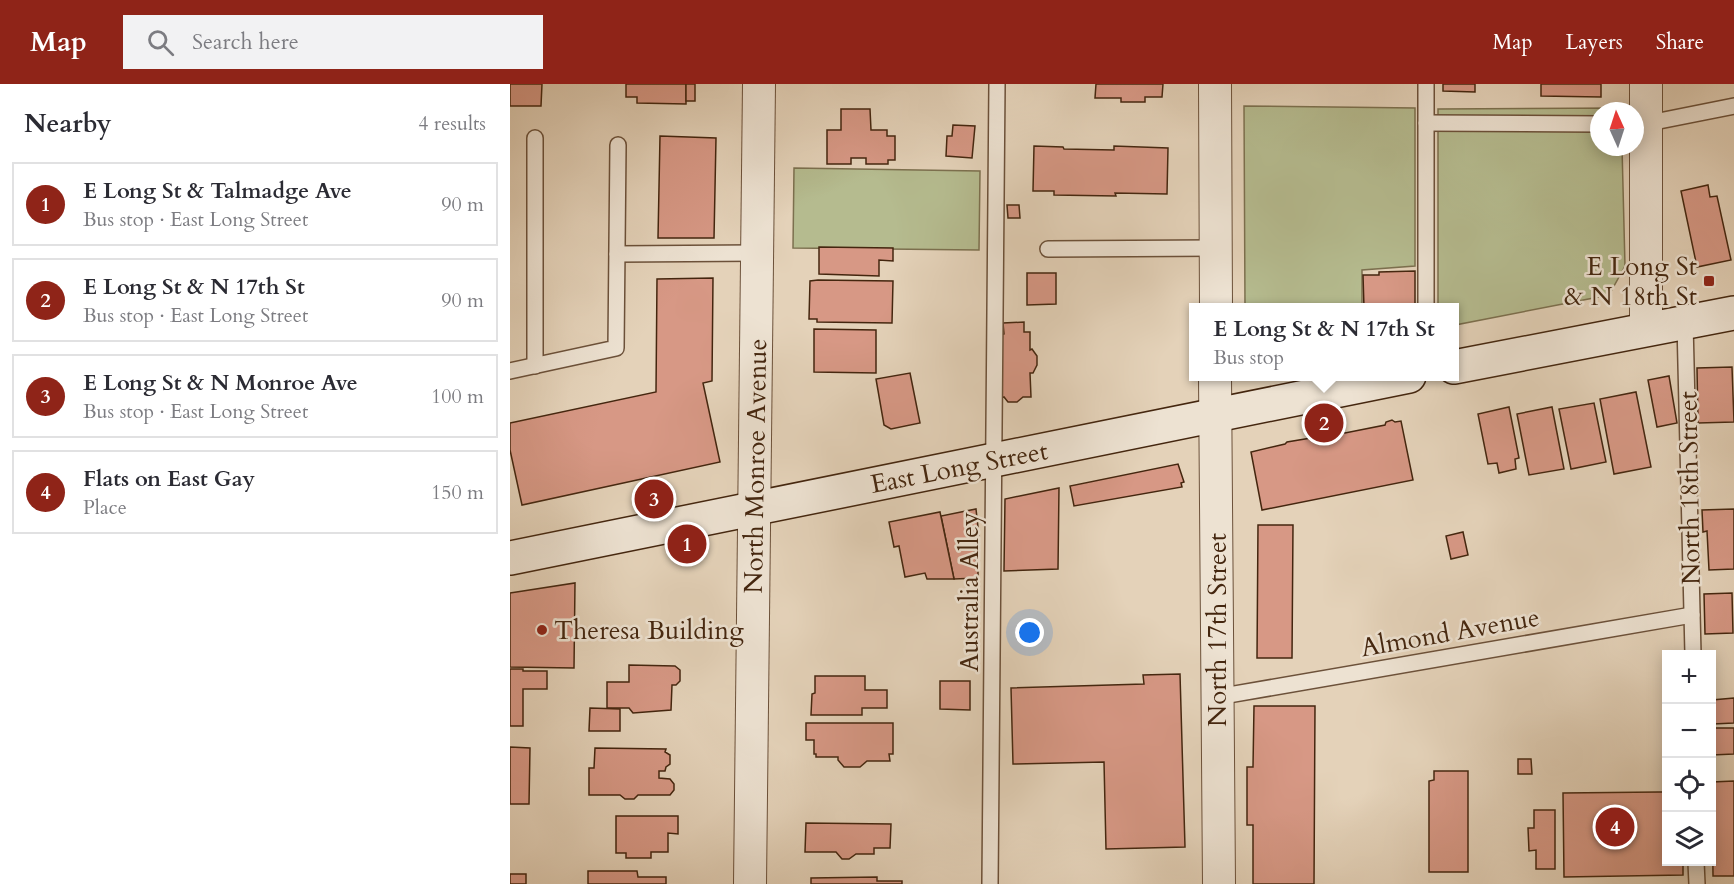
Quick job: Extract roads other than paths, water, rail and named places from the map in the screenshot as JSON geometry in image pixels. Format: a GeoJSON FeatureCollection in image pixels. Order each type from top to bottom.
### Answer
{"type":"FeatureCollection","features":[{"type":"Feature","properties":{"kind":"street","name":"North Monroe Avenue"},"geometry":{"type":"LineString","coordinates":[[750,884],[759,84]]}},
{"type":"Feature","properties":{"kind":"street"},"geometry":{"type":"LineString","coordinates":[[1215,84],[1216,303]]}},
{"type":"Feature","properties":{"kind":"street"},"geometry":{"type":"LineString","coordinates":[[1644,102],[1646,84]]}},
{"type":"Feature","properties":{"kind":"street"},"geometry":{"type":"LineString","coordinates":[[1642,156],[1647,329]]}},
{"type":"Feature","properties":{"kind":"street"},"geometry":{"type":"LineString","coordinates":[[1459,367],[1734,313]]}},
{"type":"Feature","properties":{"kind":"street","name":"North 17th Street"},"geometry":{"type":"LineString","coordinates":[[1215,381],[1219,884]]}},
{"type":"Feature","properties":{"kind":"street","name":"East Long Street"},"geometry":{"type":"LineString","coordinates":[[510,558],[1384,381]]}},
{"type":"Feature","properties":{"kind":"lane","name":"Australia Alley"},"geometry":{"type":"LineString","coordinates":[[990,884],[997,84]]}},
{"type":"Feature","properties":{"kind":"lane"},"geometry":{"type":"LineString","coordinates":[[1426,84],[1426,303]]}},
{"type":"Feature","properties":{"kind":"lane"},"geometry":{"type":"LineString","coordinates":[[1644,123],[1734,106]]}},
{"type":"Feature","properties":{"kind":"lane"},"geometry":{"type":"LineString","coordinates":[[1426,123],[1590,124]]}},
{"type":"Feature","properties":{"kind":"lane"},"geometry":{"type":"LineString","coordinates":[[535,138],[535,366]]}},
{"type":"Feature","properties":{"kind":"lane"},"geometry":{"type":"LineString","coordinates":[[510,371],[615,348],[618,145]]}},
{"type":"Feature","properties":{"kind":"lane"},"geometry":{"type":"LineString","coordinates":[[1048,249],[1216,248]]}},
{"type":"Feature","properties":{"kind":"lane"},"geometry":{"type":"LineString","coordinates":[[617,254],[757,253]]}},
{"type":"Feature","properties":{"kind":"lane","name":"North 18th Street"},"geometry":{"type":"LineString","coordinates":[[1685,322],[1693,650]]}},
{"type":"Feature","properties":{"kind":"lane","name":"Almond Avenue"},"geometry":{"type":"LineString","coordinates":[[1217,697],[1692,615]]}},
{"type":"Feature","properties":{"kind":"lane"},"geometry":{"type":"LineString","coordinates":[[1696,866],[1697,884]]}},
{"type":"Feature","properties":{"kind":"place","name":"E Long St & N 18th St"},"geometry":{"type":"Point","coordinates":[1709,281]}},
{"type":"Feature","properties":{"kind":"place","name":"E Long St & N 17th St"},"geometry":{"type":"Point","coordinates":[1324,423]}},
{"type":"Feature","properties":{"kind":"place","name":"E Long St & N Monroe Ave"},"geometry":{"type":"Point","coordinates":[654,499]}},
{"type":"Feature","properties":{"kind":"place","name":"E Long St & Talmadge Ave"},"geometry":{"type":"Point","coordinates":[687,544]}},
{"type":"Feature","properties":{"kind":"place","name":"Theresa Building"},"geometry":{"type":"Point","coordinates":[542,630]}},
{"type":"Feature","properties":{"kind":"place","name":"Flats on East Gay"},"geometry":{"type":"Point","coordinates":[1615,827]}}]}
